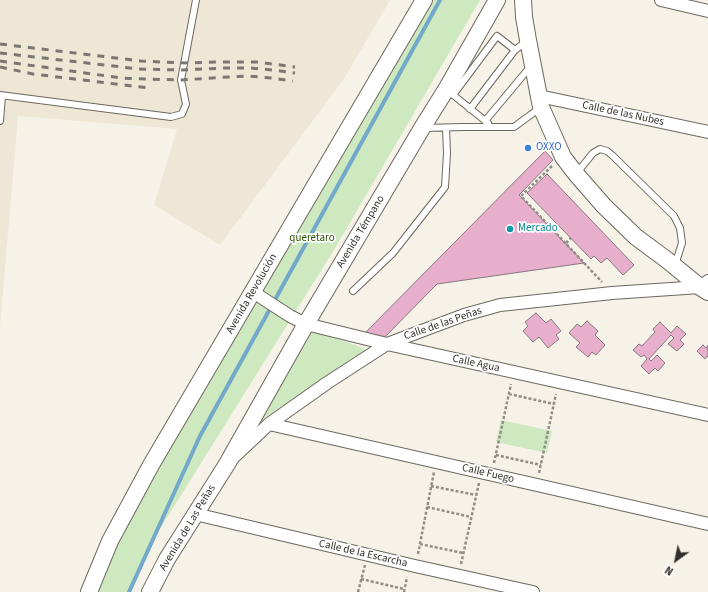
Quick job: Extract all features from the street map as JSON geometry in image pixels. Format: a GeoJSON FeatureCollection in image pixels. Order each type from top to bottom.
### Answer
{"type":"FeatureCollection","features":[{"type":"Feature","properties":{"kind":"main road","name":"Avenida Revolución"},"geometry":{"type":"LineString","coordinates":[[89,592],[110,541],[151,465],[259,296],[424,0]]}},
{"type":"Feature","properties":{"kind":"main road","name":"Avenida Témpano"},"geometry":{"type":"LineString","coordinates":[[227,464],[306,324],[422,128],[450,92],[497,0]]}},
{"type":"Feature","properties":{"kind":"main road"},"geometry":{"type":"LineString","coordinates":[[523,0],[524,17],[540,102],[563,157],[604,206],[636,237],[705,287]]}},
{"type":"Feature","properties":{"kind":"main road","name":"Avenida de Las Peñas"},"geometry":{"type":"LineString","coordinates":[[150,592],[167,559],[227,464]]}},
{"type":"Feature","properties":{"kind":"street"},"geometry":{"type":"LineString","coordinates":[[661,0],[708,11]]}},
{"type":"Feature","properties":{"kind":"street","name":"Calle de las Nubes"},"geometry":{"type":"LineString","coordinates":[[540,102],[708,132]]}},
{"type":"Feature","properties":{"kind":"street","name":"Calle de las Peñas"},"geometry":{"type":"LineString","coordinates":[[227,464],[269,424],[327,383],[387,344],[464,315],[500,305],[612,293],[705,287]]}},
{"type":"Feature","properties":{"kind":"street","name":"Calle Agua"},"geometry":{"type":"LineString","coordinates":[[259,296],[290,316],[306,324],[387,344],[708,415]]}},
{"type":"Feature","properties":{"kind":"street","name":"Calle Fuego"},"geometry":{"type":"LineString","coordinates":[[269,424],[708,524]]}},
{"type":"Feature","properties":{"kind":"street","name":"Calle de la Escarcha"},"geometry":{"type":"LineString","coordinates":[[195,514],[367,555],[533,592]]}},
{"type":"Feature","properties":{"kind":"lane"},"geometry":{"type":"LineString","coordinates":[[0,121],[1,95],[171,117],[182,114],[186,104],[182,80],[196,0]]}},
{"type":"Feature","properties":{"kind":"lane"},"geometry":{"type":"LineString","coordinates":[[492,127],[450,92],[497,36],[515,50]]}},
{"type":"Feature","properties":{"kind":"lane"},"geometry":{"type":"LineString","coordinates":[[470,109],[515,50],[528,40]]}},
{"type":"Feature","properties":{"kind":"lane"},"geometry":{"type":"LineString","coordinates":[[485,121],[533,64]]}},
{"type":"Feature","properties":{"kind":"lane"},"geometry":{"type":"LineString","coordinates":[[422,128],[514,127],[540,102]]}},
{"type":"Feature","properties":{"kind":"lane"},"geometry":{"type":"LineString","coordinates":[[353,291],[393,253],[444,187],[447,153],[446,128]]}},
{"type":"Feature","properties":{"kind":"lane"},"geometry":{"type":"LineString","coordinates":[[576,174],[593,153],[600,149],[607,151],[613,156],[674,216],[680,228],[682,243],[674,266]]}},
{"type":"Feature","properties":{"kind":"path"},"geometry":{"type":"LineString","coordinates":[[563,157],[521,196],[612,293]]}},
{"type":"Feature","properties":{"kind":"path"},"geometry":{"type":"LineString","coordinates":[[566,243],[571,238]]}},
{"type":"Feature","properties":{"kind":"path"},"geometry":{"type":"LineString","coordinates":[[509,394],[554,404],[540,465],[496,455],[509,394]]}},
{"type":"Feature","properties":{"kind":"path"},"geometry":{"type":"LineString","coordinates":[[436,462],[420,544],[463,553],[481,473]]}},
{"type":"Feature","properties":{"kind":"path"},"geometry":{"type":"LineString","coordinates":[[431,486],[476,495]]}},
{"type":"Feature","properties":{"kind":"path"},"geometry":{"type":"LineString","coordinates":[[426,507],[471,517]]}},
{"type":"Feature","properties":{"kind":"path"},"geometry":{"type":"LineString","coordinates":[[358,592],[367,555]]}},
{"type":"Feature","properties":{"kind":"path"},"geometry":{"type":"LineString","coordinates":[[361,579],[404,589]]}},
{"type":"Feature","properties":{"kind":"shaded area"},"geometry":{"type":"Polygon","coordinates":[[[0,0],[390,0],[344,79],[220,245],[154,205],[177,129],[18,116],[0,327],[0,0]]]}},
{"type":"Feature","properties":{"kind":"green space","name":"queretaro"},"geometry":{"type":"Polygon","coordinates":[[[424,0],[480,0],[334,250],[150,545],[131,592],[90,592],[200,381],[424,0]]]}},
{"type":"Feature","properties":{"kind":"green space"},"geometry":{"type":"Polygon","coordinates":[[[305,328],[368,350],[354,357],[266,417],[245,437],[305,328]]]}},
{"type":"Feature","properties":{"kind":"green space"},"geometry":{"type":"Polygon","coordinates":[[[501,420],[552,431],[547,453],[496,442],[501,420]]]}},
{"type":"Feature","properties":{"kind":"building","name":"Mercado"},"geometry":{"type":"Polygon","coordinates":[[[545,151],[553,160],[519,195],[584,263],[437,284],[380,342],[361,337],[545,151]]]}},
{"type":"Feature","properties":{"kind":"building","name":"Mercado"},"geometry":{"type":"Polygon","coordinates":[[[547,174],[634,265],[623,275],[607,258],[601,263],[594,256],[591,259],[527,193],[547,174]]]}},
{"type":"Feature","properties":{"kind":"building"},"geometry":{"type":"Polygon","coordinates":[[[536,313],[546,323],[551,319],[561,331],[556,335],[559,339],[548,348],[539,337],[533,342],[523,331],[528,326],[525,322],[536,313]]]}},
{"type":"Feature","properties":{"kind":"building"},"geometry":{"type":"Polygon","coordinates":[[[587,321],[598,331],[595,335],[605,345],[596,355],[592,352],[588,357],[576,347],[580,343],[569,333],[577,324],[581,327],[587,321]]]}},
{"type":"Feature","properties":{"kind":"building"},"geometry":{"type":"Polygon","coordinates":[[[660,322],[671,333],[677,326],[686,334],[680,340],[684,344],[677,351],[668,344],[674,338],[671,335],[649,359],[651,361],[657,355],[665,363],[658,371],[655,368],[649,374],[641,366],[647,359],[644,355],[641,357],[633,350],[639,344],[642,346],[655,332],[653,329],[660,322]]]}},
{"type":"Feature","properties":{"kind":"building"},"geometry":{"type":"Polygon","coordinates":[[[703,345],[706,348],[708,345],[708,357],[707,356],[705,359],[697,351],[703,345]]]}},
{"type":"Feature","properties":{"kind":"waterway"},"geometry":{"type":"LineString","coordinates":[[129,592],[200,436],[440,0]]}},
{"type":"Feature","properties":{"kind":"railway"},"geometry":{"type":"LineString","coordinates":[[0,44],[141,61],[184,63],[257,62],[295,67]]}},
{"type":"Feature","properties":{"kind":"railway"},"geometry":{"type":"LineString","coordinates":[[0,53],[139,69],[180,70],[251,68],[295,73]]}},
{"type":"Feature","properties":{"kind":"railway"},"geometry":{"type":"LineString","coordinates":[[0,61],[121,78],[181,80],[249,76],[293,81]]}},
{"type":"Feature","properties":{"kind":"railway"},"geometry":{"type":"LineString","coordinates":[[0,67],[33,74],[149,88]]}},
{"type":"Feature","properties":{"kind":"place","name":"OXXO"},"geometry":{"type":"Point","coordinates":[528,148]}},
{"type":"Feature","properties":{"kind":"place","name":"Mercado"},"geometry":{"type":"Point","coordinates":[510,229]}}]}
